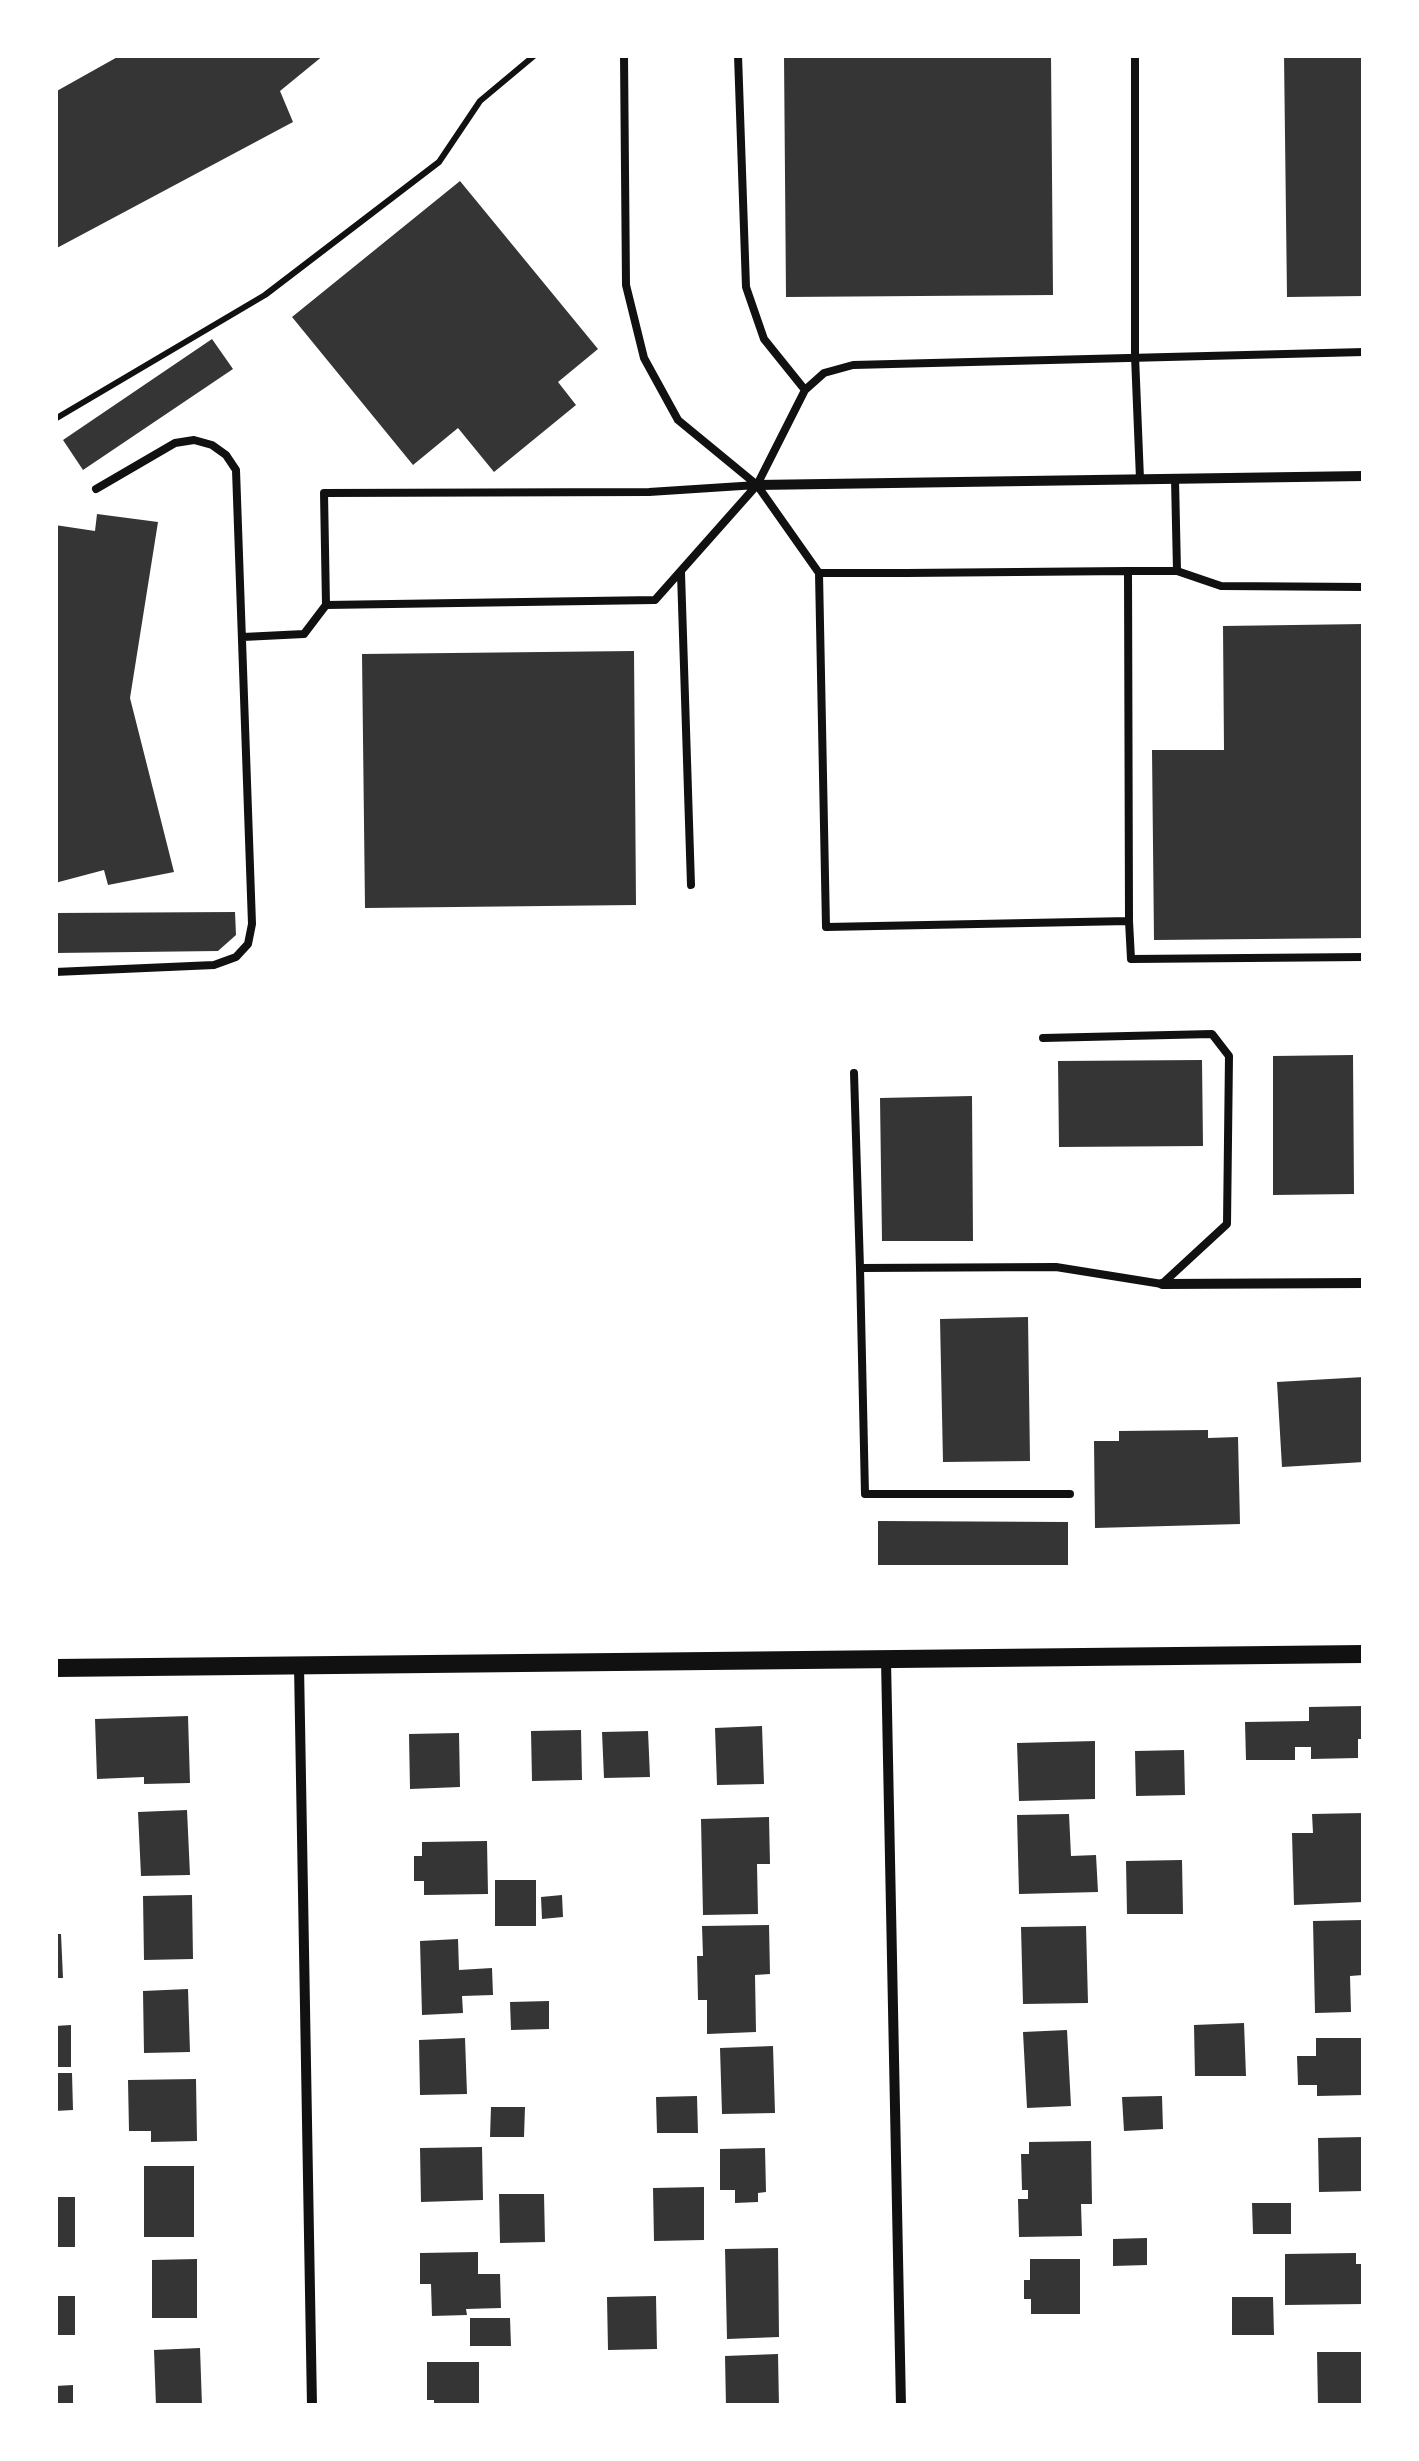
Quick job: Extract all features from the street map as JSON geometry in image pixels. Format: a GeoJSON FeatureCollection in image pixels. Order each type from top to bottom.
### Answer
{"type":"FeatureCollection","features":[{"type":"Feature","properties":{"kind":"street"},"geometry":{"type":"LineString","coordinates":[[757,485],[1364,476]]}},
{"type":"Feature","properties":{"kind":"street"},"geometry":{"type":"LineString","coordinates":[[1162,1284],[1364,1282]]}},
{"type":"Feature","properties":{"kind":"street"},"geometry":{"type":"LineString","coordinates":[[55,1668],[1364,1654]]}},
{"type":"Feature","properties":{"kind":"street"},"geometry":{"type":"LineString","coordinates":[[886,1660],[901,2406]]}},
{"type":"Feature","properties":{"kind":"street"},"geometry":{"type":"LineString","coordinates":[[298,1665],[312,2406]]}},
{"type":"Feature","properties":{"kind":"lane"},"geometry":{"type":"LineString","coordinates":[[624,55],[626,285],[639,342],[656,385],[678,420],[757,485],[819,572],[826,927],[1129,921]]}},
{"type":"Feature","properties":{"kind":"lane"},"geometry":{"type":"LineString","coordinates":[[738,55],[746,287],[764,338],[804,390]]}},
{"type":"Feature","properties":{"kind":"lane"},"geometry":{"type":"LineString","coordinates":[[1135,55],[1134,356],[1140,479]]}},
{"type":"Feature","properties":{"kind":"lane"},"geometry":{"type":"LineString","coordinates":[[326,605],[655,600],[757,485],[804,390],[824,373],[853,366],[1364,352]]}},
{"type":"Feature","properties":{"kind":"lane"},"geometry":{"type":"LineString","coordinates":[[55,972],[214,965],[236,957],[248,944],[252,924],[236,470],[226,454],[194,440],[175,444],[96,489]]}},
{"type":"Feature","properties":{"kind":"lane"},"geometry":{"type":"LineString","coordinates":[[1174,479],[1177,571]]}},
{"type":"Feature","properties":{"kind":"lane"},"geometry":{"type":"LineString","coordinates":[[243,637],[304,634],[326,605],[324,493],[649,492],[757,485]]}},
{"type":"Feature","properties":{"kind":"lane"},"geometry":{"type":"LineString","coordinates":[[1128,571],[1131,959],[1364,956]]}},
{"type":"Feature","properties":{"kind":"lane"},"geometry":{"type":"LineString","coordinates":[[819,572],[1177,571],[1221,586],[1364,587]]}},
{"type":"Feature","properties":{"kind":"lane"},"geometry":{"type":"LineString","coordinates":[[681,572],[692,885]]}},
{"type":"Feature","properties":{"kind":"lane"},"geometry":{"type":"LineString","coordinates":[[860,1268],[1056,1268],[1162,1284],[1227,1224],[1228,1056],[1212,1034],[1043,1038]]}},
{"type":"Feature","properties":{"kind":"lane"},"geometry":{"type":"LineString","coordinates":[[854,1074],[864,1494],[1070,1494]]}},
{"type":"Feature","properties":{"kind":"path"},"geometry":{"type":"LineString","coordinates":[[55,419],[280,283],[439,162],[480,100],[535,55]]}},
{"type":"Feature","properties":{"kind":"building"},"geometry":{"type":"Polygon","coordinates":[[[121,55],[324,55],[280,91],[293,122],[55,249],[55,92],[121,55]]]}},
{"type":"Feature","properties":{"kind":"building"},"geometry":{"type":"Polygon","coordinates":[[[784,55],[1051,55],[1053,295],[786,297],[784,55]]]}},
{"type":"Feature","properties":{"kind":"building"},"geometry":{"type":"Polygon","coordinates":[[[1284,55],[1364,55],[1364,296],[1287,297],[1284,55]]]}},
{"type":"Feature","properties":{"kind":"building"},"geometry":{"type":"Polygon","coordinates":[[[460,181],[598,349],[558,382],[576,405],[494,472],[458,428],[413,465],[292,317],[460,181]]]}},
{"type":"Feature","properties":{"kind":"building"},"geometry":{"type":"Polygon","coordinates":[[[212,339],[233,369],[83,470],[63,440],[212,339]]]}},
{"type":"Feature","properties":{"kind":"building"},"geometry":{"type":"Polygon","coordinates":[[[97,514],[158,522],[130,698],[174,872],[108,885],[104,870],[55,883],[55,525],[95,531],[97,514]]]}},
{"type":"Feature","properties":{"kind":"building"},"geometry":{"type":"Polygon","coordinates":[[[1364,624],[1364,938],[1154,940],[1152,750],[1224,750],[1223,626],[1364,624]]]}},
{"type":"Feature","properties":{"kind":"building"},"geometry":{"type":"Polygon","coordinates":[[[634,651],[636,905],[365,908],[362,654],[634,651]]]}},
{"type":"Feature","properties":{"kind":"building"},"geometry":{"type":"Polygon","coordinates":[[[235,912],[236,935],[218,951],[55,953],[55,913],[235,912]]]}},
{"type":"Feature","properties":{"kind":"building"},"geometry":{"type":"Polygon","coordinates":[[[1353,1055],[1354,1194],[1273,1195],[1273,1056],[1353,1055]]]}},
{"type":"Feature","properties":{"kind":"building"},"geometry":{"type":"Polygon","coordinates":[[[1202,1060],[1203,1146],[1059,1147],[1058,1061],[1202,1060]]]}},
{"type":"Feature","properties":{"kind":"building"},"geometry":{"type":"Polygon","coordinates":[[[972,1096],[973,1241],[882,1241],[880,1098],[972,1096]]]}},
{"type":"Feature","properties":{"kind":"building"},"geometry":{"type":"Polygon","coordinates":[[[1028,1317],[1030,1461],[943,1462],[940,1319],[1028,1317]]]}},
{"type":"Feature","properties":{"kind":"building"},"geometry":{"type":"Polygon","coordinates":[[[1364,1377],[1364,1462],[1282,1467],[1277,1382],[1364,1377]]]}},
{"type":"Feature","properties":{"kind":"building"},"geometry":{"type":"Polygon","coordinates":[[[1208,1430],[1208,1438],[1238,1437],[1240,1524],[1095,1528],[1094,1441],[1119,1441],[1119,1431],[1208,1430]]]}},
{"type":"Feature","properties":{"kind":"building"},"geometry":{"type":"Polygon","coordinates":[[[878,1521],[1068,1522],[1068,1565],[878,1565],[878,1521]]]}},
{"type":"Feature","properties":{"kind":"building"},"geometry":{"type":"Polygon","coordinates":[[[1363,1706],[1364,1739],[1358,1739],[1358,1758],[1311,1759],[1311,1747],[1295,1747],[1295,1760],[1246,1760],[1245,1722],[1309,1721],[1309,1707],[1363,1706]]]}},
{"type":"Feature","properties":{"kind":"building"},"geometry":{"type":"Polygon","coordinates":[[[188,1716],[190,1783],[144,1784],[144,1777],[97,1779],[95,1719],[188,1716]]]}},
{"type":"Feature","properties":{"kind":"building"},"geometry":{"type":"Polygon","coordinates":[[[762,1726],[764,1784],[717,1785],[715,1728],[762,1726]]]}},
{"type":"Feature","properties":{"kind":"building"},"geometry":{"type":"Polygon","coordinates":[[[581,1730],[582,1780],[532,1781],[531,1731],[581,1730]]]}},
{"type":"Feature","properties":{"kind":"building"},"geometry":{"type":"Polygon","coordinates":[[[648,1731],[650,1777],[604,1778],[602,1732],[648,1731]]]}},
{"type":"Feature","properties":{"kind":"building"},"geometry":{"type":"Polygon","coordinates":[[[459,1733],[460,1787],[410,1789],[409,1734],[459,1733]]]}},
{"type":"Feature","properties":{"kind":"building"},"geometry":{"type":"Polygon","coordinates":[[[1095,1741],[1095,1799],[1019,1801],[1017,1743],[1095,1741]]]}},
{"type":"Feature","properties":{"kind":"building"},"geometry":{"type":"Polygon","coordinates":[[[1184,1750],[1185,1795],[1136,1796],[1135,1751],[1184,1750]]]}},
{"type":"Feature","properties":{"kind":"building"},"geometry":{"type":"Polygon","coordinates":[[[187,1810],[190,1875],[141,1876],[138,1812],[187,1810]]]}},
{"type":"Feature","properties":{"kind":"building"},"geometry":{"type":"Polygon","coordinates":[[[1364,1813],[1363,1902],[1294,1905],[1292,1833],[1313,1833],[1312,1814],[1364,1813]]]}},
{"type":"Feature","properties":{"kind":"building"},"geometry":{"type":"Polygon","coordinates":[[[1069,1814],[1071,1856],[1096,1855],[1098,1892],[1019,1894],[1017,1815],[1069,1814]]]}},
{"type":"Feature","properties":{"kind":"building"},"geometry":{"type":"Polygon","coordinates":[[[769,1817],[770,1864],[757,1864],[758,1914],[703,1915],[701,1819],[769,1817]]]}},
{"type":"Feature","properties":{"kind":"building"},"geometry":{"type":"Polygon","coordinates":[[[487,1841],[488,1894],[424,1895],[424,1881],[414,1881],[414,1856],[422,1856],[422,1842],[487,1841]]]}},
{"type":"Feature","properties":{"kind":"building"},"geometry":{"type":"Polygon","coordinates":[[[1182,1860],[1183,1914],[1127,1914],[1126,1861],[1182,1860]]]}},
{"type":"Feature","properties":{"kind":"building"},"geometry":{"type":"Polygon","coordinates":[[[495,1880],[536,1880],[536,1926],[495,1926],[495,1880]]]}},
{"type":"Feature","properties":{"kind":"building"},"geometry":{"type":"Polygon","coordinates":[[[192,1895],[193,1959],[144,1960],[143,1896],[192,1895]]]}},
{"type":"Feature","properties":{"kind":"building"},"geometry":{"type":"Polygon","coordinates":[[[562,1895],[563,1917],[542,1919],[541,1897],[562,1895]]]}},
{"type":"Feature","properties":{"kind":"building"},"geometry":{"type":"Polygon","coordinates":[[[1364,1920],[1363,1975],[1350,1976],[1351,2012],[1315,2013],[1313,1921],[1364,1920]]]}},
{"type":"Feature","properties":{"kind":"building"},"geometry":{"type":"Polygon","coordinates":[[[769,1925],[770,1974],[755,1975],[756,2032],[707,2034],[707,2000],[698,2000],[697,1956],[703,1956],[702,1926],[769,1925]]]}},
{"type":"Feature","properties":{"kind":"building"},"geometry":{"type":"Polygon","coordinates":[[[1086,1926],[1088,2003],[1023,2004],[1021,1927],[1086,1926]]]}},
{"type":"Feature","properties":{"kind":"building"},"geometry":{"type":"Polygon","coordinates":[[[55,1934],[61,1934],[63,1978],[55,1978],[55,1934]]]}},
{"type":"Feature","properties":{"kind":"building"},"geometry":{"type":"Polygon","coordinates":[[[458,1939],[459,1970],[492,1968],[493,1995],[462,1996],[463,2013],[422,2015],[420,1941],[458,1939]]]}},
{"type":"Feature","properties":{"kind":"building"},"geometry":{"type":"Polygon","coordinates":[[[188,1989],[190,2052],[144,2053],[143,1991],[188,1989]]]}},
{"type":"Feature","properties":{"kind":"building"},"geometry":{"type":"Polygon","coordinates":[[[549,2001],[549,2029],[511,2030],[510,2002],[549,2001]]]}},
{"type":"Feature","properties":{"kind":"building"},"geometry":{"type":"Polygon","coordinates":[[[1244,2023],[1246,2076],[1195,2076],[1194,2025],[1244,2023]]]}},
{"type":"Feature","properties":{"kind":"building"},"geometry":{"type":"Polygon","coordinates":[[[71,2025],[71,2067],[55,2067],[55,2026],[71,2025]]]}},
{"type":"Feature","properties":{"kind":"building"},"geometry":{"type":"Polygon","coordinates":[[[1067,2030],[1071,2106],[1027,2108],[1023,2032],[1067,2030]]]}},
{"type":"Feature","properties":{"kind":"building"},"geometry":{"type":"Polygon","coordinates":[[[465,2038],[467,2094],[420,2095],[419,2040],[465,2038]]]}},
{"type":"Feature","properties":{"kind":"building"},"geometry":{"type":"Polygon","coordinates":[[[1316,2038],[1364,2038],[1364,2095],[1317,2096],[1317,2085],[1298,2085],[1297,2056],[1316,2056],[1316,2038]]]}},
{"type":"Feature","properties":{"kind":"building"},"geometry":{"type":"Polygon","coordinates":[[[773,2046],[775,2113],[722,2114],[720,2048],[773,2046]]]}},
{"type":"Feature","properties":{"kind":"building"},"geometry":{"type":"Polygon","coordinates":[[[55,2073],[72,2073],[73,2110],[55,2111],[55,2073]]]}},
{"type":"Feature","properties":{"kind":"building"},"geometry":{"type":"Polygon","coordinates":[[[196,2079],[197,2141],[151,2142],[151,2131],[129,2131],[128,2080],[196,2079]]]}},
{"type":"Feature","properties":{"kind":"building"},"geometry":{"type":"Polygon","coordinates":[[[697,2096],[698,2133],[657,2133],[656,2097],[697,2096]]]}},
{"type":"Feature","properties":{"kind":"building"},"geometry":{"type":"Polygon","coordinates":[[[1162,2096],[1163,2129],[1124,2131],[1122,2097],[1162,2096]]]}},
{"type":"Feature","properties":{"kind":"building"},"geometry":{"type":"Polygon","coordinates":[[[491,2107],[525,2107],[524,2137],[490,2137],[491,2107]]]}},
{"type":"Feature","properties":{"kind":"building"},"geometry":{"type":"Polygon","coordinates":[[[1364,2137],[1364,2191],[1319,2192],[1318,2138],[1364,2137]]]}},
{"type":"Feature","properties":{"kind":"building"},"geometry":{"type":"Polygon","coordinates":[[[1091,2141],[1092,2204],[1081,2204],[1082,2236],[1019,2237],[1018,2199],[1028,2199],[1028,2190],[1022,2190],[1021,2154],[1029,2154],[1029,2142],[1091,2141]]]}},
{"type":"Feature","properties":{"kind":"building"},"geometry":{"type":"Polygon","coordinates":[[[482,2147],[483,2200],[421,2202],[420,2148],[482,2147]]]}},
{"type":"Feature","properties":{"kind":"building"},"geometry":{"type":"Polygon","coordinates":[[[765,2148],[766,2192],[758,2193],[758,2202],[735,2203],[735,2190],[720,2190],[720,2149],[765,2148]]]}},
{"type":"Feature","properties":{"kind":"building"},"geometry":{"type":"Polygon","coordinates":[[[144,2166],[194,2166],[194,2237],[144,2237],[144,2166]]]}},
{"type":"Feature","properties":{"kind":"building"},"geometry":{"type":"Polygon","coordinates":[[[704,2187],[704,2240],[654,2241],[653,2188],[704,2187]]]}},
{"type":"Feature","properties":{"kind":"building"},"geometry":{"type":"Polygon","coordinates":[[[499,2194],[544,2194],[545,2242],[500,2243],[499,2194]]]}},
{"type":"Feature","properties":{"kind":"building"},"geometry":{"type":"Polygon","coordinates":[[[55,2197],[75,2197],[75,2247],[55,2247],[55,2197]]]}},
{"type":"Feature","properties":{"kind":"building"},"geometry":{"type":"Polygon","coordinates":[[[1252,2203],[1291,2203],[1291,2234],[1253,2234],[1252,2203]]]}},
{"type":"Feature","properties":{"kind":"building"},"geometry":{"type":"Polygon","coordinates":[[[1147,2238],[1147,2265],[1113,2266],[1113,2239],[1147,2238]]]}},
{"type":"Feature","properties":{"kind":"building"},"geometry":{"type":"Polygon","coordinates":[[[778,2248],[779,2337],[727,2339],[725,2249],[778,2248]]]}},
{"type":"Feature","properties":{"kind":"building"},"geometry":{"type":"Polygon","coordinates":[[[478,2252],[478,2274],[500,2274],[501,2308],[466,2309],[467,2315],[432,2316],[431,2284],[420,2284],[420,2253],[478,2252]]]}},
{"type":"Feature","properties":{"kind":"building"},"geometry":{"type":"Polygon","coordinates":[[[1356,2253],[1356,2264],[1364,2264],[1364,2304],[1285,2305],[1285,2254],[1356,2253]]]}},
{"type":"Feature","properties":{"kind":"building"},"geometry":{"type":"Polygon","coordinates":[[[197,2259],[197,2318],[152,2318],[152,2260],[197,2259]]]}},
{"type":"Feature","properties":{"kind":"building"},"geometry":{"type":"Polygon","coordinates":[[[1030,2259],[1080,2259],[1080,2314],[1031,2314],[1031,2299],[1024,2299],[1024,2280],[1030,2280],[1030,2259]]]}},
{"type":"Feature","properties":{"kind":"building"},"geometry":{"type":"Polygon","coordinates":[[[55,2296],[75,2296],[75,2335],[55,2335],[55,2296]]]}},
{"type":"Feature","properties":{"kind":"building"},"geometry":{"type":"Polygon","coordinates":[[[656,2296],[657,2349],[608,2350],[607,2297],[656,2296]]]}},
{"type":"Feature","properties":{"kind":"building"},"geometry":{"type":"Polygon","coordinates":[[[1232,2297],[1273,2297],[1274,2335],[1232,2335],[1232,2297]]]}},
{"type":"Feature","properties":{"kind":"building"},"geometry":{"type":"Polygon","coordinates":[[[470,2318],[510,2318],[511,2346],[470,2346],[470,2318]]]}},
{"type":"Feature","properties":{"kind":"building"},"geometry":{"type":"Polygon","coordinates":[[[200,2348],[202,2406],[156,2406],[154,2350],[200,2348]]]}},
{"type":"Feature","properties":{"kind":"building"},"geometry":{"type":"Polygon","coordinates":[[[1317,2352],[1364,2352],[1364,2406],[1318,2406],[1317,2352]]]}},
{"type":"Feature","properties":{"kind":"building"},"geometry":{"type":"Polygon","coordinates":[[[778,2354],[779,2406],[726,2406],[725,2356],[778,2354]]]}},
{"type":"Feature","properties":{"kind":"building"},"geometry":{"type":"Polygon","coordinates":[[[427,2362],[479,2362],[479,2406],[434,2406],[434,2400],[427,2400],[427,2362]]]}},
{"type":"Feature","properties":{"kind":"building"},"geometry":{"type":"Polygon","coordinates":[[[73,2385],[73,2406],[55,2406],[55,2386],[73,2385]]]}}]}
